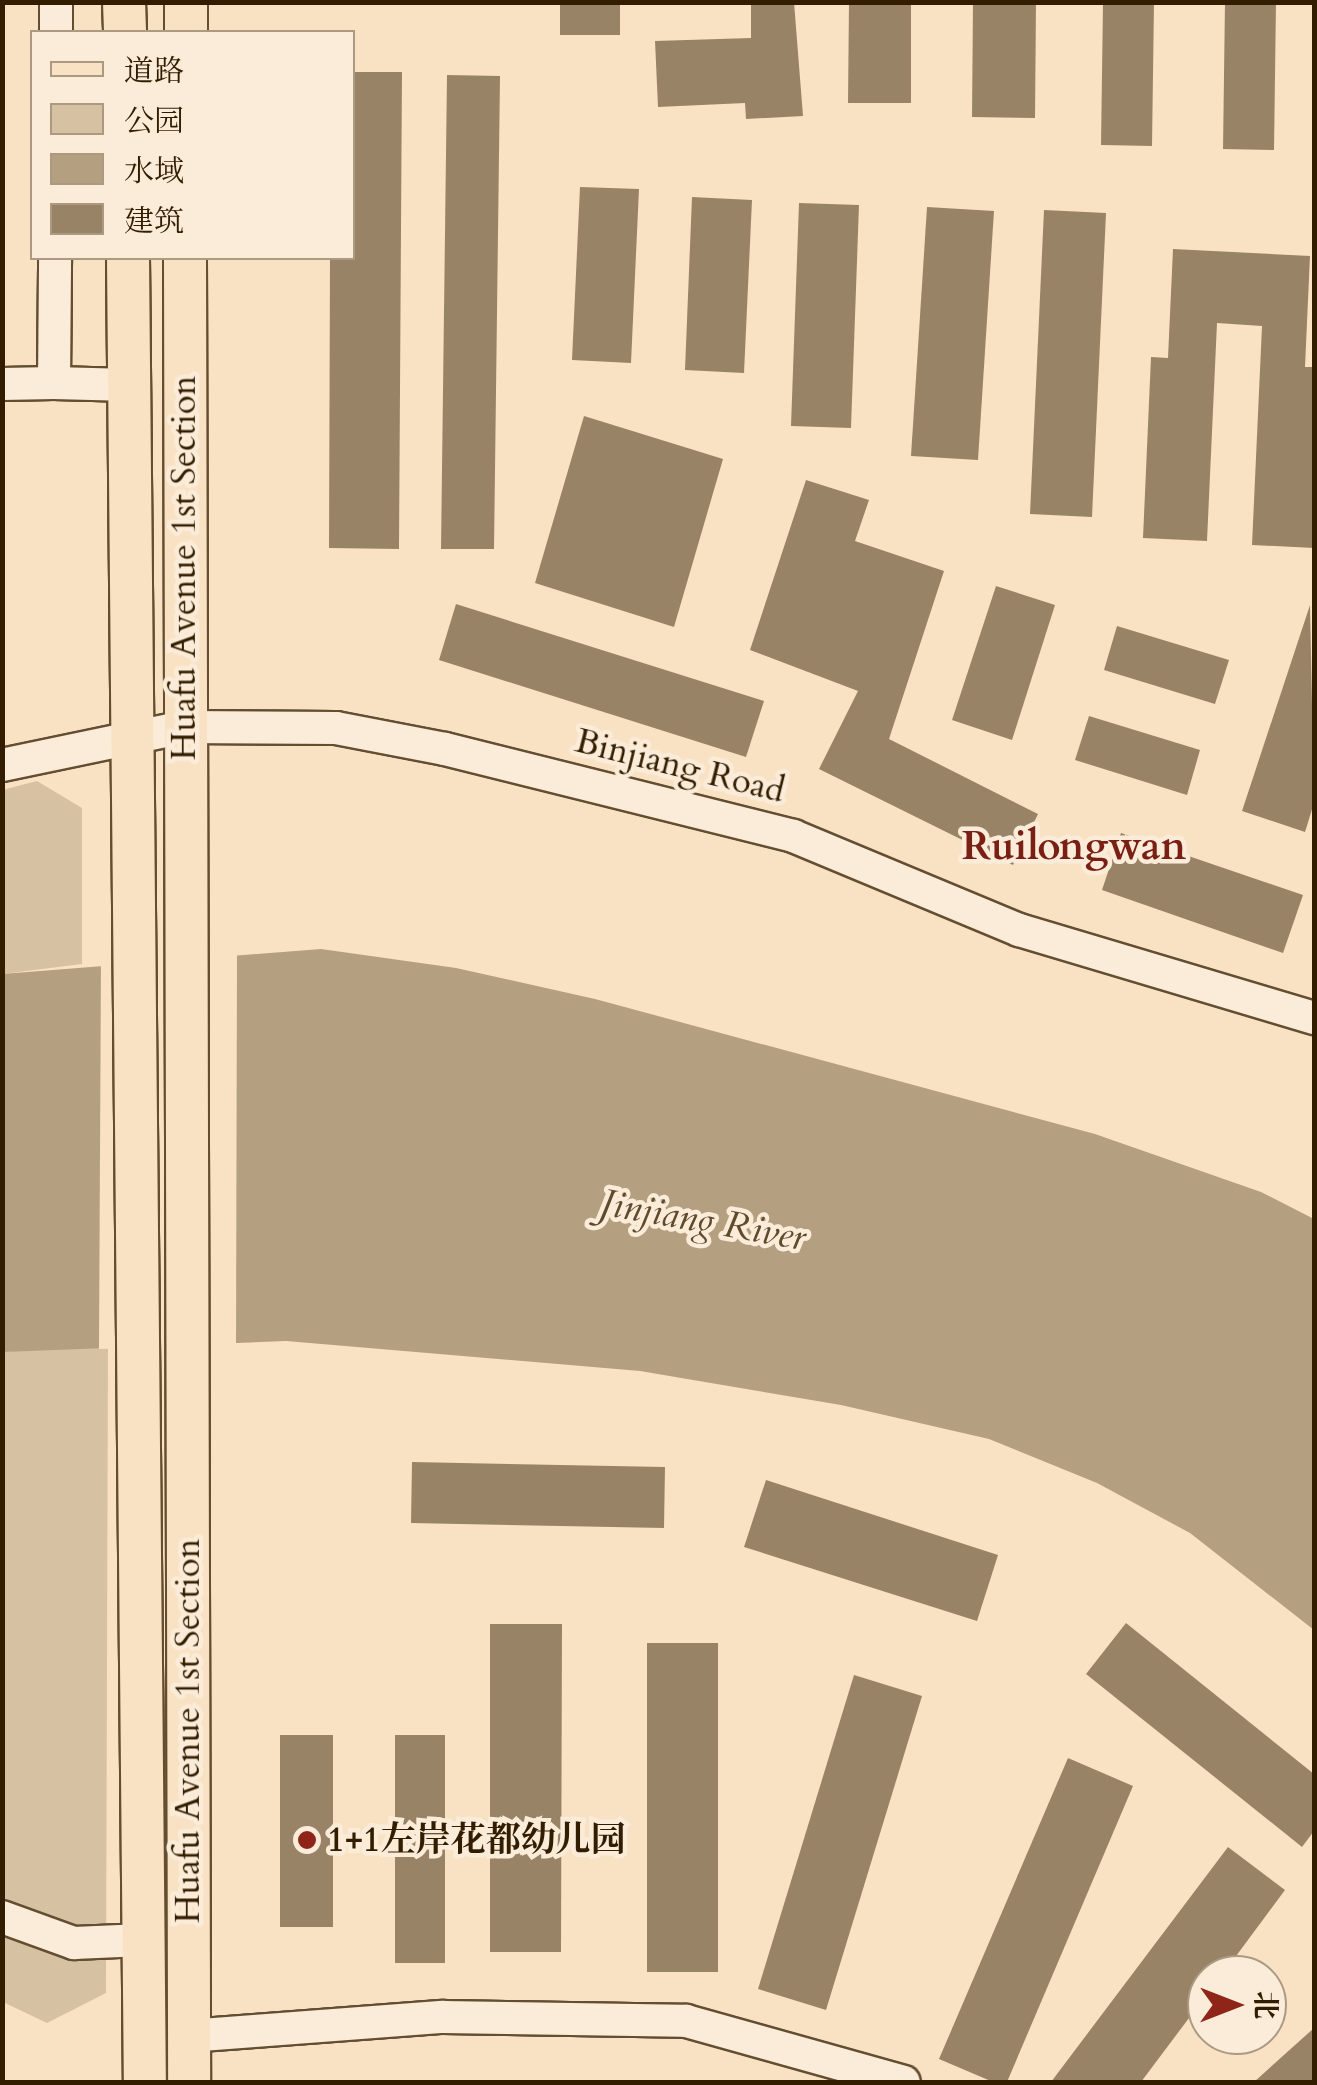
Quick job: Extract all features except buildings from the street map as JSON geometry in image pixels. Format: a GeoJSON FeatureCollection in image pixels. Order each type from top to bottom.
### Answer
{"type":"FeatureCollection","features":[{"type":"Feature","properties":{"kind":"main road"},"geometry":{"type":"LineString","coordinates":[[124,2],[124,30]]}},
{"type":"Feature","properties":{"kind":"main road"},"geometry":{"type":"LineString","coordinates":[[186,2],[186,30]]}},
{"type":"Feature","properties":{"kind":"main road"},"geometry":{"type":"LineString","coordinates":[[128,260],[145,2082]]}},
{"type":"Feature","properties":{"kind":"main road","name":"Huafu Avenue 1st Section"},"geometry":{"type":"LineString","coordinates":[[186,260],[182,879],[188,1379],[189,2082]]}},
{"type":"Feature","properties":{"kind":"street"},"geometry":{"type":"LineString","coordinates":[[56,2],[56,30]]}},
{"type":"Feature","properties":{"kind":"street"},"geometry":{"type":"LineString","coordinates":[[54,383],[55,260]]}},
{"type":"Feature","properties":{"kind":"street"},"geometry":{"type":"LineString","coordinates":[[2,384],[130,385]]}},
{"type":"Feature","properties":{"kind":"street","name":"Binjiang Road"},"geometry":{"type":"LineString","coordinates":[[2,764],[184,728],[336,728],[793,836],[1019,930],[1314,1018]]}},
{"type":"Feature","properties":{"kind":"street"},"geometry":{"type":"LineString","coordinates":[[2,1917],[74,1943],[143,1940]]}},
{"type":"Feature","properties":{"kind":"street"},"geometry":{"type":"LineString","coordinates":[[188,2036],[443,2017],[686,2021],[904,2082]]}},
{"type":"Feature","properties":{"kind":"green space"},"geometry":{"type":"Polygon","coordinates":[[[37,781],[82,808],[82,964],[3,974],[2,790],[37,781]]]}},
{"type":"Feature","properties":{"kind":"green space"},"geometry":{"type":"Polygon","coordinates":[[[108,1343],[106,1993],[47,2023],[3,2002],[3,1352],[108,1343]]]}},
{"type":"Feature","properties":{"kind":"water","name":"Jinjiang River"},"geometry":{"type":"Polygon","coordinates":[[[321,949],[456,968],[595,999],[1095,1134],[1261,1192],[1314,1219],[1314,1630],[1190,1533],[1097,1483],[989,1439],[841,1405],[640,1371],[286,1341],[3,1352],[2,974],[321,949]]]}},
{"type":"Feature","properties":{"kind":"pier"},"geometry":{"type":"Polygon","coordinates":[[[237,954],[236,1347],[99,1349],[101,959],[237,954]]]}},
{"type":"Feature","properties":{"kind":"place","name":"1+1左岸花都幼儿园"},"geometry":{"type":"Point","coordinates":[307,1840]}},
{"type":"Feature","properties":{"kind":"district","name":"Ruilongwan"},"geometry":{"type":"Point","coordinates":[1074,847]}}]}
